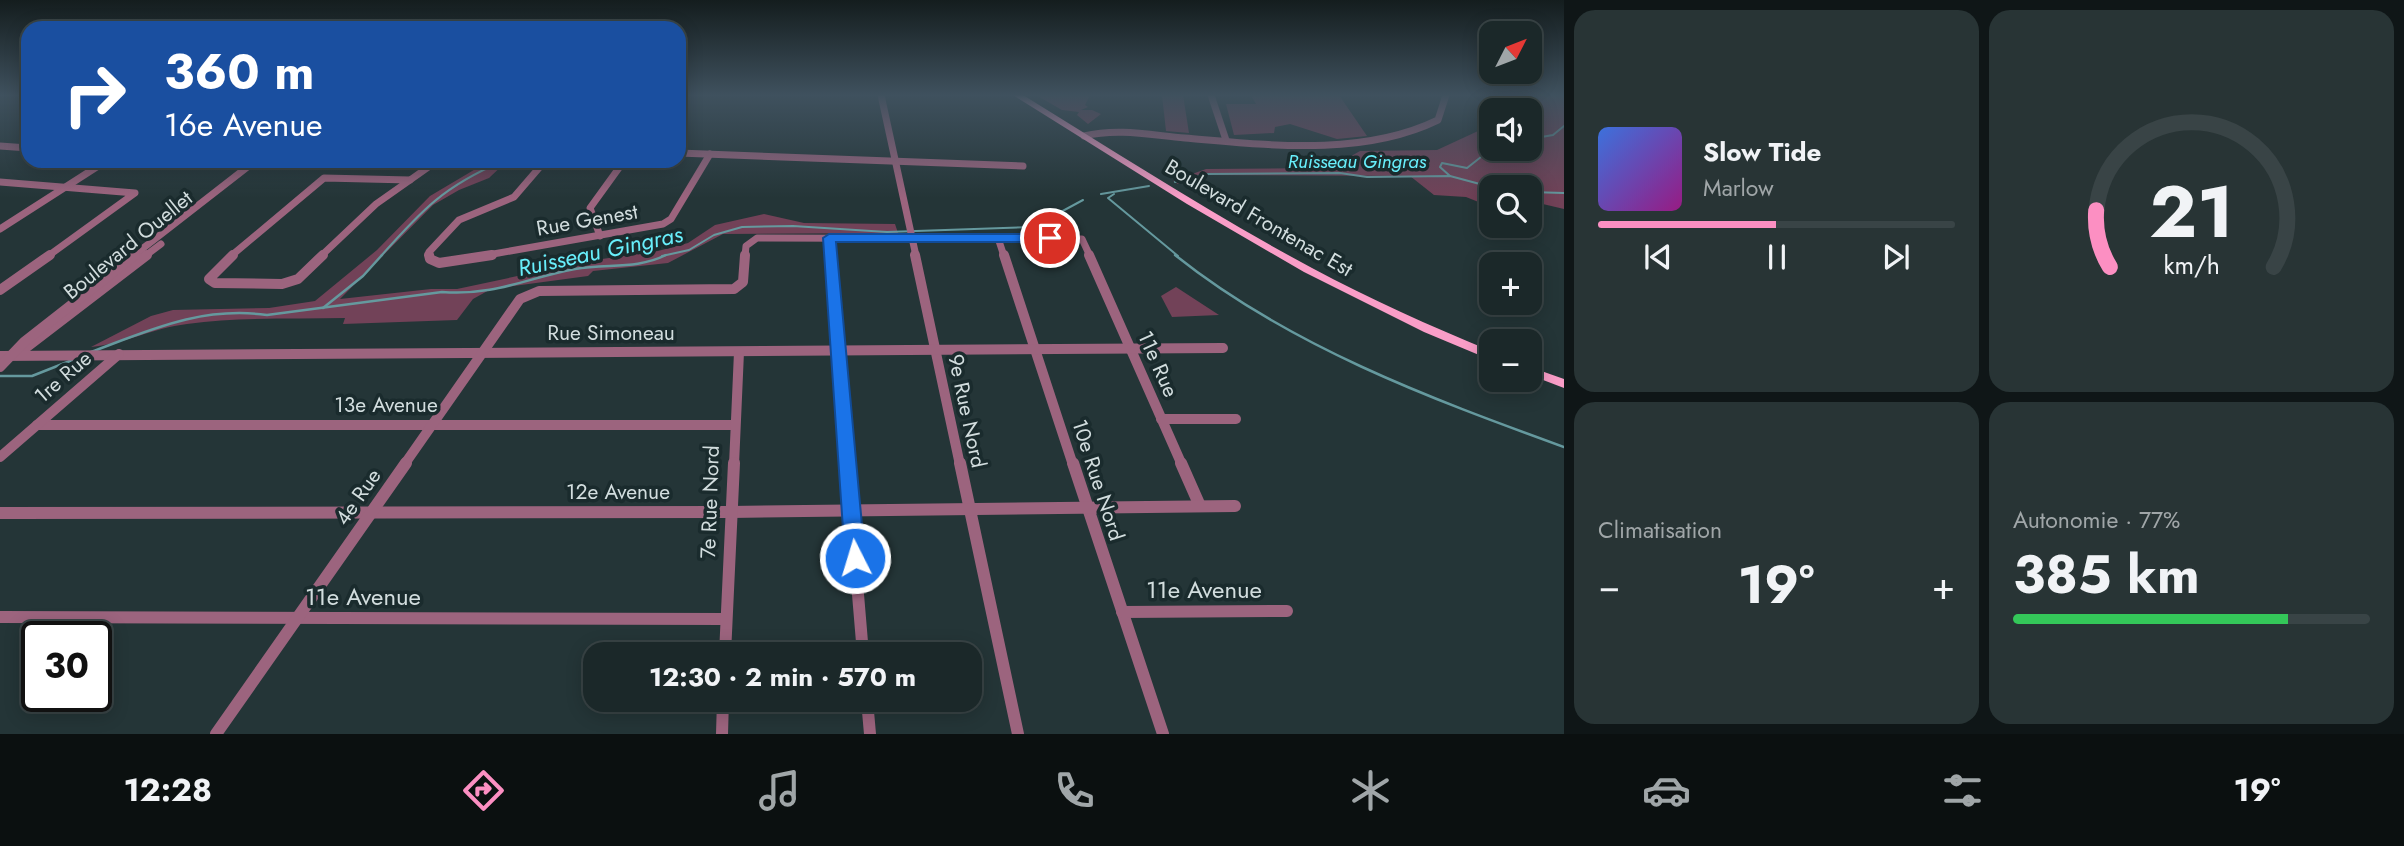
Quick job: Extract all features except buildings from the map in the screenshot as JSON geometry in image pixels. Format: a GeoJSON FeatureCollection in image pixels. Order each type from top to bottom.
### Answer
{"type":"FeatureCollection","features":[{"type":"Feature","properties":{"kind":"main road","name":"Boulevard Frontenac Est"},"geometry":{"type":"LineString","coordinates":[[1072,129],[1313,274],[1394,314],[1479,351]]}},
{"type":"Feature","properties":{"kind":"main road"},"geometry":{"type":"LineString","coordinates":[[1542,376],[1564,384]]}},
{"type":"Feature","properties":{"kind":"street","name":"9e Rue Nord"},"geometry":{"type":"LineString","coordinates":[[889,129],[1018,734]]}},
{"type":"Feature","properties":{"kind":"street"},"geometry":{"type":"LineString","coordinates":[[1222,129],[1226,140]]}},
{"type":"Feature","properties":{"kind":"street"},"geometry":{"type":"LineString","coordinates":[[1083,136],[1111,130],[1317,146],[1393,138],[1421,129]]}},
{"type":"Feature","properties":{"kind":"street"},"geometry":{"type":"LineString","coordinates":[[0,146],[21,148]]}},
{"type":"Feature","properties":{"kind":"street"},"geometry":{"type":"LineString","coordinates":[[686,153],[1023,166]]}},
{"type":"Feature","properties":{"kind":"street","name":"Rue Genest"},"geometry":{"type":"LineString","coordinates":[[539,168],[514,197],[456,223],[428,256],[434,261],[451,262],[668,222],[710,154]]}},
{"type":"Feature","properties":{"kind":"street"},"geometry":{"type":"LineString","coordinates":[[0,229],[95,168]]}},
{"type":"Feature","properties":{"kind":"street","name":"Boulevard Ouellet"},"geometry":{"type":"LineString","coordinates":[[0,367],[24,342],[246,168]]}},
{"type":"Feature","properties":{"kind":"street","name":"Boulevard Ouellet"},"geometry":{"type":"LineString","coordinates":[[13,355],[53,330],[256,168]]}},
{"type":"Feature","properties":{"kind":"street"},"geometry":{"type":"LineString","coordinates":[[411,180],[324,178],[216,269],[209,279],[215,283],[293,281],[376,204],[411,180],[427,168]]}},
{"type":"Feature","properties":{"kind":"street"},"geometry":{"type":"LineString","coordinates":[[600,236],[590,208],[619,168]]}},
{"type":"Feature","properties":{"kind":"street"},"geometry":{"type":"LineString","coordinates":[[0,182],[135,192],[131,198],[0,290]]}},
{"type":"Feature","properties":{"kind":"street"},"geometry":{"type":"LineString","coordinates":[[862,642],[829,238],[911,231],[998,238]]}},
{"type":"Feature","properties":{"kind":"street","name":"4e Rue"},"geometry":{"type":"LineString","coordinates":[[216,734],[520,299],[539,291],[734,289],[743,282],[746,246],[752,240],[829,238]]}},
{"type":"Feature","properties":{"kind":"street","name":"11e Rue"},"geometry":{"type":"LineString","coordinates":[[998,238],[1079,238],[1084,241],[1200,506]]}},
{"type":"Feature","properties":{"kind":"street","name":"10e Rue Nord"},"geometry":{"type":"LineString","coordinates":[[998,238],[1163,734]]}},
{"type":"Feature","properties":{"kind":"street","name":"Rue Simoneau"},"geometry":{"type":"LineString","coordinates":[[0,356],[935,352],[1223,348]]}},
{"type":"Feature","properties":{"kind":"street","name":"7e Rue Nord"},"geometry":{"type":"LineString","coordinates":[[725,642],[739,352]]}},
{"type":"Feature","properties":{"kind":"street","name":"1re Rue"},"geometry":{"type":"LineString","coordinates":[[0,457],[119,354]]}},
{"type":"Feature","properties":{"kind":"street"},"geometry":{"type":"LineString","coordinates":[[1161,419],[1237,419]]}},
{"type":"Feature","properties":{"kind":"street","name":"13e Avenue"},"geometry":{"type":"LineString","coordinates":[[37,425],[734,425]]}},
{"type":"Feature","properties":{"kind":"street","name":"12e Avenue"},"geometry":{"type":"LineString","coordinates":[[0,513],[730,512],[1235,506]]}},
{"type":"Feature","properties":{"kind":"street","name":"11e Avenue"},"geometry":{"type":"LineString","coordinates":[[1122,612],[1287,611]]}},
{"type":"Feature","properties":{"kind":"street","name":"11e Avenue"},"geometry":{"type":"LineString","coordinates":[[0,617],[726,619]]}},
{"type":"Feature","properties":{"kind":"street"},"geometry":{"type":"LineString","coordinates":[[722,734],[723,712]]}},
{"type":"Feature","properties":{"kind":"street"},"geometry":{"type":"LineString","coordinates":[[868,712],[870,734]]}},
{"type":"Feature","properties":{"kind":"shaded area"},"geometry":{"type":"Polygon","coordinates":[[[1188,129],[1189,133],[1166,131],[1188,129]]]}},
{"type":"Feature","properties":{"kind":"shaded area"},"geometry":{"type":"Polygon","coordinates":[[[1233,129],[1275,129],[1274,133],[1234,135],[1233,129]]]}},
{"type":"Feature","properties":{"kind":"shaded area"},"geometry":{"type":"Polygon","coordinates":[[[1306,129],[1362,129],[1367,136],[1337,139],[1306,129]]]}},
{"type":"Feature","properties":{"kind":"shaded area"},"geometry":{"type":"Polygon","coordinates":[[[1542,129],[1564,129],[1564,209],[1542,204],[1542,175],[1479,175],[1479,202],[1466,197],[1434,195],[1410,176],[1203,175],[1178,184],[1173,181],[1206,169],[1318,168],[1346,159],[1360,151],[1437,150],[1479,131],[1479,161],[1542,161],[1542,129]]]}},
{"type":"Feature","properties":{"kind":"shaded area"},"geometry":{"type":"Polygon","coordinates":[[[477,168],[500,168],[489,178],[459,190],[433,205],[340,299],[431,289],[457,289],[588,261],[658,251],[688,243],[715,225],[764,214],[804,223],[895,224],[898,233],[723,234],[668,263],[593,271],[588,276],[491,289],[473,299],[457,320],[343,324],[345,318],[226,320],[174,326],[91,347],[151,316],[173,310],[269,308],[315,301],[377,250],[430,196],[477,168]]]}},
{"type":"Feature","properties":{"kind":"shaded area"},"geometry":{"type":"Polygon","coordinates":[[[1176,287],[1219,315],[1172,317],[1161,296],[1176,287]]]}},
{"type":"Feature","properties":{"kind":"waterway","name":"Ruisseau Gingras"},"geometry":{"type":"LineString","coordinates":[[1542,137],[1553,135],[1560,129]]}},
{"type":"Feature","properties":{"kind":"waterway","name":"Ruisseau Gingras"},"geometry":{"type":"LineString","coordinates":[[1450,176],[1440,167],[1442,163],[1467,168],[1479,159]]}},
{"type":"Feature","properties":{"kind":"waterway"},"geometry":{"type":"LineString","coordinates":[[381,256],[435,201],[487,168]]}},
{"type":"Feature","properties":{"kind":"waterway","name":"Ruisseau Gingras"},"geometry":{"type":"LineString","coordinates":[[1175,182],[1206,174],[1450,176]]}},
{"type":"Feature","properties":{"kind":"waterway"},"geometry":{"type":"LineString","coordinates":[[1450,176],[1479,184]]}},
{"type":"Feature","properties":{"kind":"waterway","name":"Ruisseau Gingras"},"geometry":{"type":"LineString","coordinates":[[1101,194],[1149,186]]}},
{"type":"Feature","properties":{"kind":"waterway"},"geometry":{"type":"LineString","coordinates":[[1542,192],[1564,193]]}},
{"type":"Feature","properties":{"kind":"waterway"},"geometry":{"type":"LineString","coordinates":[[1114,194],[1108,198],[1178,256]]}},
{"type":"Feature","properties":{"kind":"waterway","name":"Ruisseau Gingras"},"geometry":{"type":"LineString","coordinates":[[666,255],[689,250],[714,235],[742,227],[793,226],[887,232],[1033,227],[1083,200]]}},
{"type":"Feature","properties":{"kind":"waterway"},"geometry":{"type":"LineString","coordinates":[[324,308],[363,276],[382,255]]}},
{"type":"Feature","properties":{"kind":"waterway","name":"Ruisseau Gingras"},"geometry":{"type":"LineString","coordinates":[[324,308],[442,292],[495,289],[575,269],[644,263],[666,255]]}},
{"type":"Feature","properties":{"kind":"waterway"},"geometry":{"type":"LineString","coordinates":[[1175,255],[1219,287],[1313,343],[1412,389],[1564,447]]}},
{"type":"Feature","properties":{"kind":"waterway"},"geometry":{"type":"LineString","coordinates":[[91,352],[155,328],[198,317],[243,313],[267,315],[324,308]]}},
{"type":"Feature","properties":{"kind":"waterway"},"geometry":{"type":"LineString","coordinates":[[0,376],[32,376],[75,359]]}},
{"type":"Feature","properties":{"kind":"route"},"geometry":{"type":"LineString","coordinates":[[855,558],[829,238],[1050,238]]}}]}
